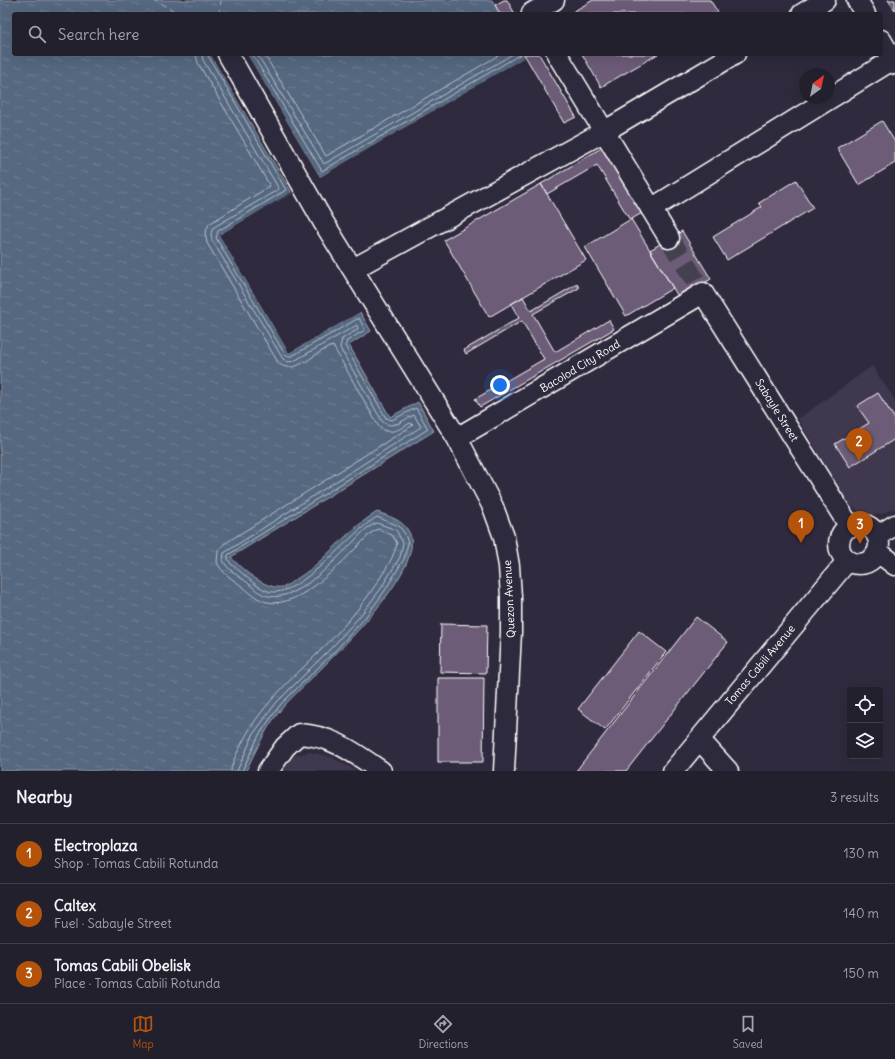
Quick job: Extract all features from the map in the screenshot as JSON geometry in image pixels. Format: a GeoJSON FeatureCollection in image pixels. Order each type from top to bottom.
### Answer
{"type":"FeatureCollection","features":[{"type":"Feature","properties":{"kind":"street"},"geometry":{"type":"LineString","coordinates":[[524,0],[531,12]]}},
{"type":"Feature","properties":{"kind":"street"},"geometry":{"type":"LineString","coordinates":[[535,12],[554,0]]}},
{"type":"Feature","properties":{"kind":"street"},"geometry":{"type":"LineString","coordinates":[[805,12],[825,0]]}},
{"type":"Feature","properties":{"kind":"street"},"geometry":{"type":"LineString","coordinates":[[857,0],[864,12]]}},
{"type":"Feature","properties":{"kind":"street"},"geometry":{"type":"LineString","coordinates":[[651,208],[894,60],[883,43]]}},
{"type":"Feature","properties":{"kind":"street","name":"Quezon Avenue"},"geometry":{"type":"LineString","coordinates":[[229,56],[353,269],[457,438],[493,507],[504,537],[509,566],[511,632],[504,771]]}},
{"type":"Feature","properties":{"kind":"street"},"geometry":{"type":"LineString","coordinates":[[558,56],[669,238]]}},
{"type":"Feature","properties":{"kind":"street"},"geometry":{"type":"LineString","coordinates":[[353,269],[605,131],[732,56]]}},
{"type":"Feature","properties":{"kind":"street","name":"Bacolod City Road"},"geometry":{"type":"LineString","coordinates":[[457,438],[703,293]]}},
{"type":"Feature","properties":{"kind":"street","name":"Sabayle Street"},"geometry":{"type":"LineString","coordinates":[[703,293],[850,527]]}},
{"type":"Feature","properties":{"kind":"street"},"geometry":{"type":"LineString","coordinates":[[895,525],[877,544],[870,561],[865,563],[859,564],[848,560],[841,551],[840,540],[842,534],[850,527],[860,524],[865,525],[874,531],[877,544],[895,565]]}},
{"type":"Feature","properties":{"kind":"street","name":"Tomas Cabili Avenue"},"geometry":{"type":"LineString","coordinates":[[674,771],[848,560]]}},
{"type":"Feature","properties":{"kind":"street"},"geometry":{"type":"LineString","coordinates":[[268,771],[285,746],[299,734],[316,735],[341,744],[381,771]]}},
{"type":"Feature","properties":{"kind":"street"},"geometry":{"type":"LineString","coordinates":[[699,739],[728,771]]}},
{"type":"Feature","properties":{"kind":"shaded area"},"geometry":{"type":"Polygon","coordinates":[[[872,366],[895,400],[895,508],[881,514],[870,515],[858,511],[848,503],[798,419],[872,366]]]}},
{"type":"Feature","properties":{"kind":"shaded area"},"geometry":{"type":"Polygon","coordinates":[[[309,752],[331,757],[356,771],[277,771],[294,756],[309,752]]]}},
{"type":"Feature","properties":{"kind":"water"},"geometry":{"type":"Polygon","coordinates":[[[0,0],[492,0],[499,12],[12,12],[12,56],[211,56],[292,193],[219,235],[289,353],[360,312],[371,331],[349,345],[390,417],[418,402],[434,431],[231,557],[247,573],[261,582],[276,587],[284,587],[306,573],[355,528],[377,512],[403,524],[409,532],[411,550],[402,572],[386,597],[364,624],[284,706],[272,721],[246,771],[0,771],[0,0]]]}},
{"type":"Feature","properties":{"kind":"water"},"geometry":{"type":"Polygon","coordinates":[[[248,56],[526,57],[320,177],[248,56]]]}},
{"type":"Feature","properties":{"kind":"pier"},"geometry":{"type":"Polygon","coordinates":[[[211,56],[213,56],[294,192],[222,236],[290,350],[359,310],[362,311],[289,353],[219,235],[292,192],[211,56]]]}},
{"type":"Feature","properties":{"kind":"pier"},"geometry":{"type":"Polygon","coordinates":[[[246,56],[248,56],[320,177],[527,56],[528,58],[320,179],[246,56]]]}},
{"type":"Feature","properties":{"kind":"building"},"geometry":{"type":"Polygon","coordinates":[[[507,0],[514,12],[499,12],[495,5],[507,0]]]}},
{"type":"Feature","properties":{"kind":"building"},"geometry":{"type":"Polygon","coordinates":[[[593,0],[710,0],[718,12],[572,12],[593,0]]]}},
{"type":"Feature","properties":{"kind":"building"},"geometry":{"type":"Polygon","coordinates":[[[888,0],[895,0],[895,10],[888,0]]]}},
{"type":"Feature","properties":{"kind":"building"},"geometry":{"type":"Polygon","coordinates":[[[525,56],[540,56],[576,117],[564,123],[525,56]]]}},
{"type":"Feature","properties":{"kind":"building"},"geometry":{"type":"Polygon","coordinates":[[[583,56],[655,56],[601,87],[583,56]]]}},
{"type":"Feature","properties":{"kind":"building"},"geometry":{"type":"Polygon","coordinates":[[[882,121],[895,142],[895,163],[859,185],[837,148],[882,121]]]}},
{"type":"Feature","properties":{"kind":"building"},"geometry":{"type":"Polygon","coordinates":[[[603,147],[642,213],[630,220],[597,165],[547,194],[541,184],[603,147]]]}},
{"type":"Feature","properties":{"kind":"building"},"geometry":{"type":"Polygon","coordinates":[[[796,180],[813,208],[727,260],[713,237],[762,207],[759,203],[796,180]]]}},
{"type":"Feature","properties":{"kind":"building"},"geometry":{"type":"Polygon","coordinates":[[[541,184],[586,260],[489,317],[444,240],[541,184]]]}},
{"type":"Feature","properties":{"kind":"building"},"geometry":{"type":"Polygon","coordinates":[[[631,219],[673,288],[626,316],[585,247],[631,219]]]}},
{"type":"Feature","properties":{"kind":"building"},"geometry":{"type":"Polygon","coordinates":[[[682,231],[711,279],[679,298],[650,250],[682,231]]]}},
{"type":"Feature","properties":{"kind":"building"},"geometry":{"type":"Polygon","coordinates":[[[577,284],[579,288],[533,314],[555,352],[609,320],[614,329],[480,407],[475,399],[544,359],[522,321],[466,354],[464,350],[519,318],[511,304],[523,297],[531,311],[577,284]]]}},
{"type":"Feature","properties":{"kind":"building"},"geometry":{"type":"Polygon","coordinates":[[[878,393],[895,419],[895,439],[850,467],[835,444],[869,423],[857,406],[878,393]]]}},
{"type":"Feature","properties":{"kind":"building"},"geometry":{"type":"Polygon","coordinates":[[[696,617],[728,642],[626,771],[576,771],[696,617]]]}},
{"type":"Feature","properties":{"kind":"building"},"geometry":{"type":"Polygon","coordinates":[[[441,624],[487,625],[486,673],[440,672],[441,624]]]}},
{"type":"Feature","properties":{"kind":"building"},"geometry":{"type":"Polygon","coordinates":[[[639,631],[666,652],[605,730],[578,709],[639,631]]]}},
{"type":"Feature","properties":{"kind":"building"},"geometry":{"type":"Polygon","coordinates":[[[438,678],[484,678],[483,762],[438,762],[438,678]]]}},
{"type":"Feature","properties":{"kind":"ferry route"},"geometry":{"type":"LineString","coordinates":[[153,0],[177,12]]}},
{"type":"Feature","properties":{"kind":"ferry route"},"geometry":{"type":"LineString","coordinates":[[219,12],[221,0]]}},
{"type":"Feature","properties":{"kind":"tunnel"},"geometry":{"type":"LineString","coordinates":[[669,238],[703,293]]}},
{"type":"Feature","properties":{"kind":"place","name":"Caltex"},"geometry":{"type":"Point","coordinates":[859,461]}},
{"type":"Feature","properties":{"kind":"place","name":"Electroplaza"},"geometry":{"type":"Point","coordinates":[801,543]}},
{"type":"Feature","properties":{"kind":"place","name":"Tomas Cabili Obelisk"},"geometry":{"type":"Point","coordinates":[860,544]}}]}
